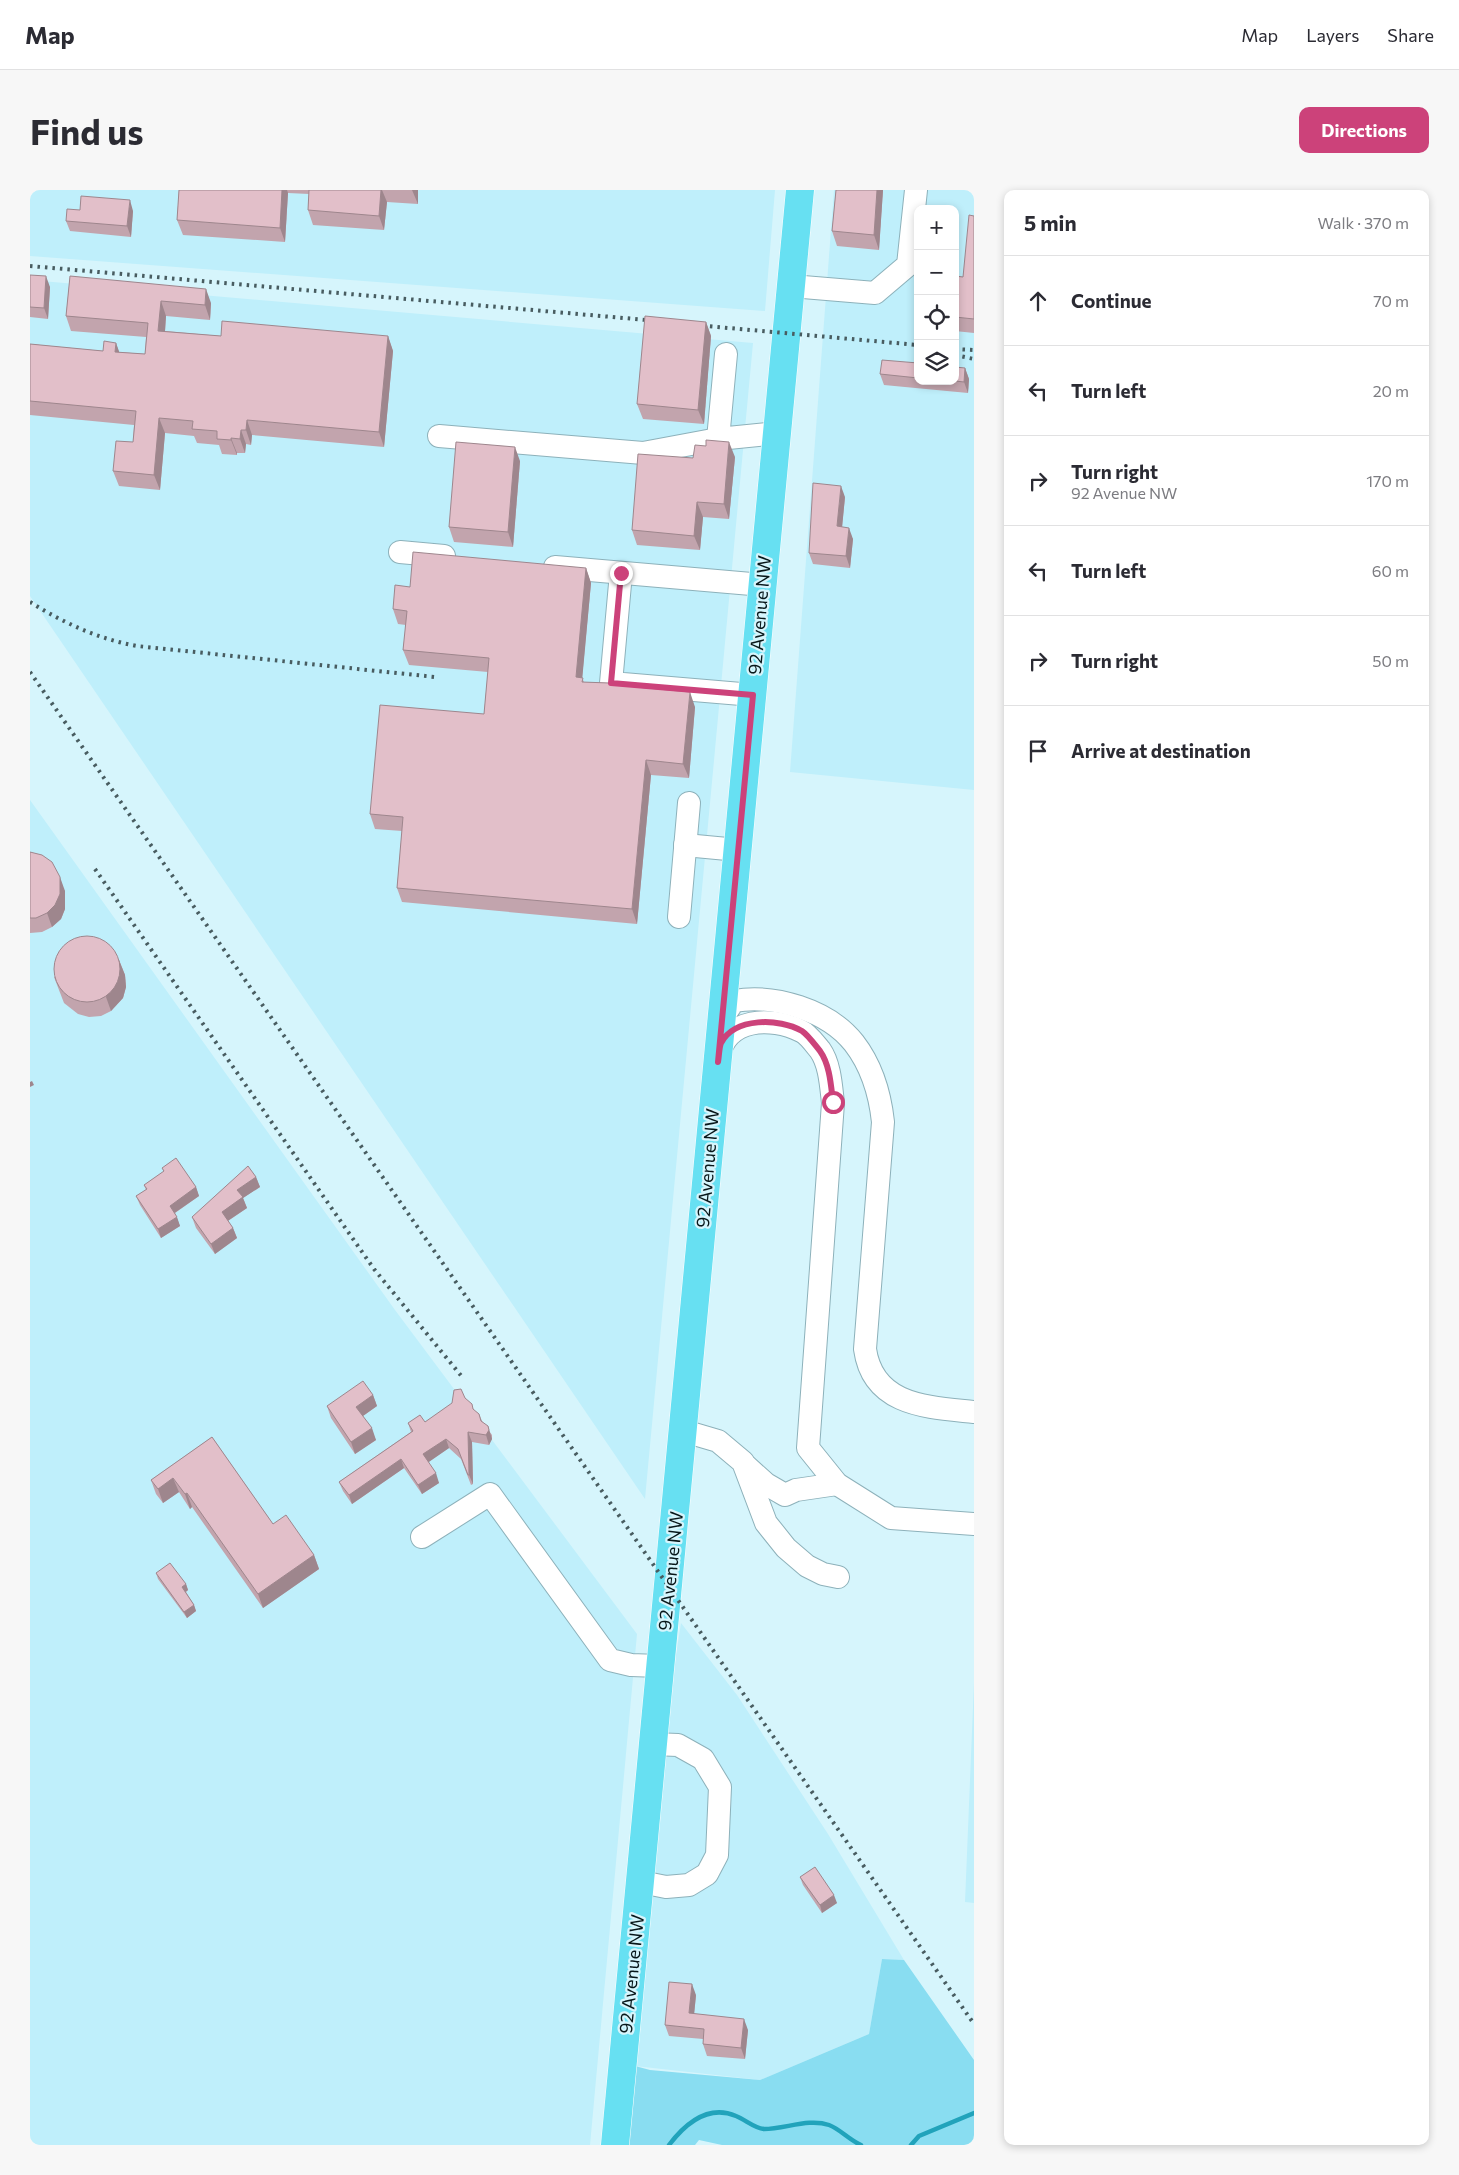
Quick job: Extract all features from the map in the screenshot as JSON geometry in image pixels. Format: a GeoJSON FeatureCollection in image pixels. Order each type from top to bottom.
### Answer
{"type":"FeatureCollection","features":[{"type":"Feature","properties":{"kind":"main road","name":"92 Avenue NW"},"geometry":{"type":"LineString","coordinates":[[615,2145],[800,190]]}},
{"type":"Feature","properties":{"kind":"lane"},"geometry":{"type":"LineString","coordinates":[[791,286],[875,293],[908,265],[916,190]]}},
{"type":"Feature","properties":{"kind":"lane"},"geometry":{"type":"LineString","coordinates":[[718,439],[726,354]]}},
{"type":"Feature","properties":{"kind":"lane"},"geometry":{"type":"LineString","coordinates":[[439,436],[643,453],[718,439],[777,433]]}},
{"type":"Feature","properties":{"kind":"lane"},"geometry":{"type":"LineString","coordinates":[[400,552],[467,558]]}},
{"type":"Feature","properties":{"kind":"lane"},"geometry":{"type":"LineString","coordinates":[[535,565],[764,585]]}},
{"type":"Feature","properties":{"kind":"lane"},"geometry":{"type":"LineString","coordinates":[[621,573],[611,683],[753,695]]}},
{"type":"Feature","properties":{"kind":"lane"},"geometry":{"type":"LineString","coordinates":[[678,917],[689,803]]}},
{"type":"Feature","properties":{"kind":"lane"},"geometry":{"type":"LineString","coordinates":[[685,845],[738,850]]}},
{"type":"Feature","properties":{"kind":"lane"},"geometry":{"type":"LineString","coordinates":[[728,960],[738,986],[754,998]]}},
{"type":"Feature","properties":{"kind":"lane"},"geometry":{"type":"LineString","coordinates":[[722,1018],[734,1001],[754,998],[787,1004],[812,1012],[835,1025],[854,1043],[870,1072],[880,1097],[883,1122],[865,1349],[868,1367],[892,1394],[905,1401],[930,1408],[974,1412]]}},
{"type":"Feature","properties":{"kind":"lane"},"geometry":{"type":"LineString","coordinates":[[718,1062],[722,1043],[738,1028],[757,1022],[780,1023],[803,1032],[821,1052],[829,1074],[833,1102],[808,1448],[836,1484],[891,1518],[974,1524]]}},
{"type":"Feature","properties":{"kind":"lane"},"geometry":{"type":"LineString","coordinates":[[684,1431],[718,1441],[766,1484],[785,1494],[796,1490],[836,1484]]}},
{"type":"Feature","properties":{"kind":"lane"},"geometry":{"type":"LineString","coordinates":[[743,1462],[766,1524],[786,1548],[807,1566],[824,1574],[838,1577]]}},
{"type":"Feature","properties":{"kind":"lane"},"geometry":{"type":"LineString","coordinates":[[422,1537],[490,1494],[610,1660],[631,1665],[659,1666]]}},
{"type":"Feature","properties":{"kind":"lane"},"geometry":{"type":"LineString","coordinates":[[641,1882],[666,1887],[689,1884],[707,1874],[717,1855],[718,1846],[720,1786],[703,1759],[678,1745],[653,1744]]}},
{"type":"Feature","properties":{"kind":"shaded area"},"geometry":{"type":"Polygon","coordinates":[[[30,190],[775,190],[765,311],[30,256],[30,190]]]}},
{"type":"Feature","properties":{"kind":"shaded area"},"geometry":{"type":"Polygon","coordinates":[[[834,190],[974,190],[974,790],[790,772],[834,190]]]}},
{"type":"Feature","properties":{"kind":"shaded area"},"geometry":{"type":"Polygon","coordinates":[[[30,280],[753,343],[645,1499],[30,596],[30,280]]]}},
{"type":"Feature","properties":{"kind":"shaded area"},"geometry":{"type":"Polygon","coordinates":[[[30,800],[395,1310],[637,1634],[590,2145],[30,2145],[30,800]]]}},
{"type":"Feature","properties":{"kind":"shaded area"},"geometry":{"type":"Polygon","coordinates":[[[681,1623],[737,1695],[828,1834],[904,1960],[882,1959],[869,2034],[760,2080],[635,2066],[662,1745],[681,1623]]]}},
{"type":"Feature","properties":{"kind":"shaded area"},"geometry":{"type":"Polygon","coordinates":[[[974,1683],[974,1903],[965,1902],[974,1683]]]}},
{"type":"Feature","properties":{"kind":"shaded area"},"geometry":{"type":"Polygon","coordinates":[[[882,1959],[904,1960],[974,2060],[974,2145],[722,2145],[699,2140],[695,2145],[628,2145],[635,2066],[650,2070],[760,2080],[869,2034],[882,1959]]]}},
{"type":"Feature","properties":{"kind":"building"},"geometry":{"type":"Polygon","coordinates":[[[179,190],[282,190],[280,228],[177,220],[179,190]]]}},
{"type":"Feature","properties":{"kind":"building"},"geometry":{"type":"Polygon","coordinates":[[[309,190],[381,190],[379,216],[308,210],[309,190]]]}},
{"type":"Feature","properties":{"kind":"building"},"geometry":{"type":"Polygon","coordinates":[[[836,190],[877,190],[874,235],[832,231],[836,190]]]}},
{"type":"Feature","properties":{"kind":"building"},"geometry":{"type":"Polygon","coordinates":[[[81,196],[130,200],[127,226],[66,221],[67,209],[80,210],[81,196]]]}},
{"type":"Feature","properties":{"kind":"building"},"geometry":{"type":"Polygon","coordinates":[[[969,215],[974,216],[974,319],[959,317],[959,276],[963,277],[969,215]]]}},
{"type":"Feature","properties":{"kind":"building"},"geometry":{"type":"Polygon","coordinates":[[[30,275],[46,276],[44,308],[30,307],[30,275]]]}},
{"type":"Feature","properties":{"kind":"building"},"geometry":{"type":"Polygon","coordinates":[[[70,276],[206,289],[205,305],[161,301],[158,331],[221,336],[222,321],[388,336],[379,432],[247,420],[246,430],[241,430],[240,439],[231,438],[231,440],[217,439],[217,431],[192,429],[193,421],[159,418],[154,475],[113,471],[116,441],[133,442],[136,411],[30,401],[30,344],[103,351],[104,341],[116,343],[115,352],[145,354],[148,323],[66,316],[70,276]]]}},
{"type":"Feature","properties":{"kind":"building"},"geometry":{"type":"Polygon","coordinates":[[[645,316],[706,322],[698,410],[637,404],[645,316]]]}},
{"type":"Feature","properties":{"kind":"building"},"geometry":{"type":"Polygon","coordinates":[[[882,360],[914,363],[914,378],[880,374],[882,360]]]}},
{"type":"Feature","properties":{"kind":"building"},"geometry":{"type":"Polygon","coordinates":[[[959,367],[965,368],[964,382],[959,381],[959,367]]]}},
{"type":"Feature","properties":{"kind":"building"},"geometry":{"type":"Polygon","coordinates":[[[706,440],[729,442],[724,504],[697,502],[694,536],[632,530],[638,454],[693,458],[695,445],[706,446],[706,440]]]}},
{"type":"Feature","properties":{"kind":"building"},"geometry":{"type":"Polygon","coordinates":[[[456,442],[515,447],[508,532],[449,527],[456,442]]]}},
{"type":"Feature","properties":{"kind":"building"},"geometry":{"type":"Polygon","coordinates":[[[813,483],[841,486],[837,526],[849,528],[846,556],[809,553],[813,483]]]}},
{"type":"Feature","properties":{"kind":"building"},"geometry":{"type":"Polygon","coordinates":[[[413,552],[586,568],[576,677],[583,678],[582,682],[636,684],[636,687],[690,692],[683,764],[646,760],[632,909],[397,888],[403,817],[370,814],[380,705],[484,714],[489,658],[403,650],[407,611],[393,609],[395,585],[410,587],[413,552]]]}},
{"type":"Feature","properties":{"kind":"building"},"geometry":{"type":"Polygon","coordinates":[[[30,852],[42,855],[52,862],[60,877],[60,894],[55,905],[47,913],[36,918],[30,918],[30,852]]]}},
{"type":"Feature","properties":{"kind":"building"},"geometry":{"type":"Polygon","coordinates":[[[93,936],[111,945],[118,956],[120,969],[118,982],[111,993],[100,1000],[81,1002],[63,993],[56,982],[54,963],[63,945],[74,938],[93,936]]]}},
{"type":"Feature","properties":{"kind":"building"},"geometry":{"type":"Polygon","coordinates":[[[176,1158],[196,1187],[170,1206],[177,1217],[158,1229],[136,1196],[147,1189],[144,1185],[164,1171],[162,1168],[176,1158]]]}},
{"type":"Feature","properties":{"kind":"building"},"geometry":{"type":"Polygon","coordinates":[[[248,1166],[256,1177],[237,1190],[243,1197],[222,1212],[233,1228],[211,1244],[192,1217],[248,1166]]]}},
{"type":"Feature","properties":{"kind":"building"},"geometry":{"type":"Polygon","coordinates":[[[363,1381],[373,1395],[356,1407],[372,1428],[351,1442],[327,1406],[363,1381]]]}},
{"type":"Feature","properties":{"kind":"building"},"geometry":{"type":"Polygon","coordinates":[[[461,1389],[465,1398],[472,1404],[473,1409],[479,1414],[481,1421],[488,1426],[489,1430],[486,1435],[468,1432],[469,1475],[458,1449],[446,1439],[423,1454],[436,1473],[418,1485],[401,1459],[349,1495],[339,1482],[413,1431],[408,1423],[420,1415],[425,1422],[452,1403],[454,1390],[461,1389]]]}},
{"type":"Feature","properties":{"kind":"building"},"geometry":{"type":"Polygon","coordinates":[[[212,1437],[273,1524],[286,1515],[314,1555],[258,1594],[187,1493],[185,1494],[173,1478],[158,1489],[151,1480],[212,1437]]]}},
{"type":"Feature","properties":{"kind":"building"},"geometry":{"type":"Polygon","coordinates":[[[170,1563],[186,1584],[182,1587],[194,1605],[184,1612],[156,1573],[170,1563]]]}},
{"type":"Feature","properties":{"kind":"building"},"geometry":{"type":"Polygon","coordinates":[[[815,1867],[834,1895],[820,1905],[800,1877],[815,1867]]]}},
{"type":"Feature","properties":{"kind":"building"},"geometry":{"type":"Polygon","coordinates":[[[669,1982],[692,1984],[689,2013],[744,2019],[741,2048],[703,2044],[704,2029],[665,2025],[669,1982]]]}},
{"type":"Feature","properties":{"kind":"waterway"},"geometry":{"type":"LineString","coordinates":[[669,2145],[690,2123],[707,2114],[716,2113],[736,2116],[764,2129],[805,2123],[821,2123],[833,2127],[861,2145]]}},
{"type":"Feature","properties":{"kind":"waterway"},"geometry":{"type":"LineString","coordinates":[[911,2145],[919,2136],[974,2113]]}},
{"type":"Feature","properties":{"kind":"railway"},"geometry":{"type":"LineString","coordinates":[[30,266],[658,321]]}},
{"type":"Feature","properties":{"kind":"railway"},"geometry":{"type":"LineString","coordinates":[[695,325],[914,345]]}},
{"type":"Feature","properties":{"kind":"railway"},"geometry":{"type":"LineString","coordinates":[[959,349],[974,350]]}},
{"type":"Feature","properties":{"kind":"railway"},"geometry":{"type":"LineString","coordinates":[[959,356],[974,359]]}},
{"type":"Feature","properties":{"kind":"railway"},"geometry":{"type":"LineString","coordinates":[[30,602],[56,617],[95,635],[137,646],[435,677]]}},
{"type":"Feature","properties":{"kind":"railway"},"geometry":{"type":"LineString","coordinates":[[30,672],[974,2024]]}},
{"type":"Feature","properties":{"kind":"railway"},"geometry":{"type":"LineString","coordinates":[[95,869],[374,1269],[463,1378]]}},
{"type":"Feature","properties":{"kind":"route"},"geometry":{"type":"LineString","coordinates":[[621,573],[611,683],[753,695],[718,1062],[722,1043],[738,1028],[757,1022],[780,1023],[803,1032],[821,1052],[829,1074],[833,1102]]}}]}
